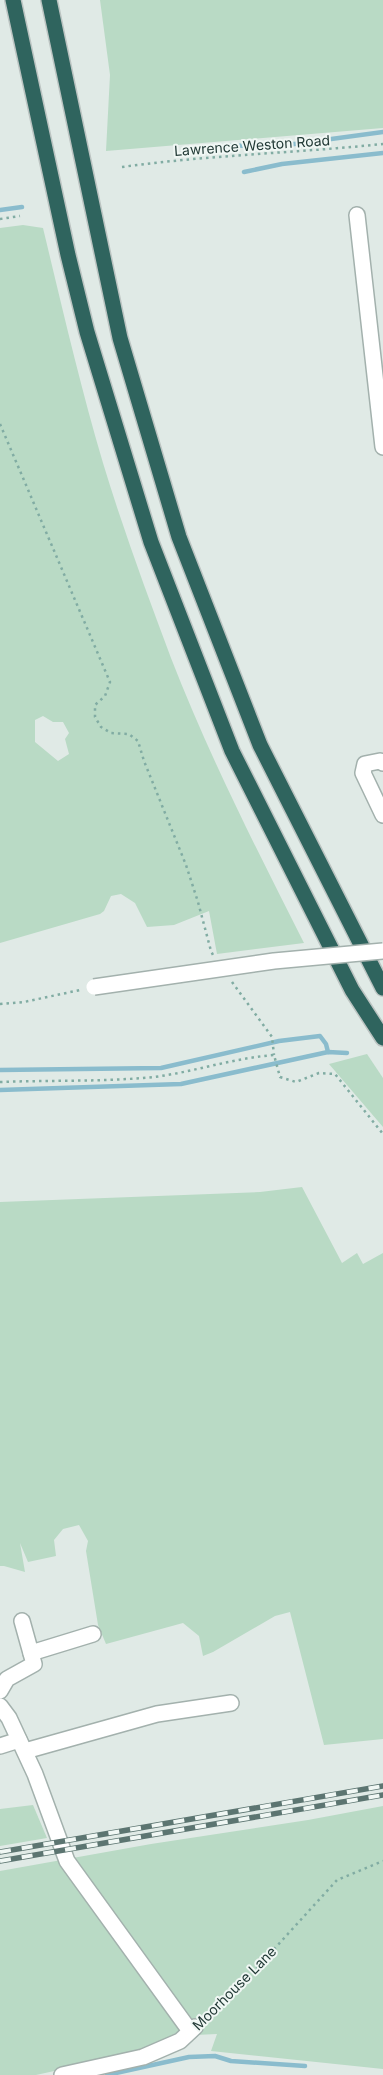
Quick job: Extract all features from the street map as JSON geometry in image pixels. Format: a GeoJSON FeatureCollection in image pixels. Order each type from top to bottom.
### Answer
{"type":"FeatureCollection","features":[{"type":"Feature","properties":{"kind":"highway"},"geometry":{"type":"LineString","coordinates":[[14,0],[68,255],[87,332],[151,542],[232,751],[352,990],[383,1038]]}},
{"type":"Feature","properties":{"kind":"highway"},"geometry":{"type":"LineString","coordinates":[[49,0],[120,338],[179,537],[260,745],[383,988]]}},
{"type":"Feature","properties":{"kind":"street"},"geometry":{"type":"LineString","coordinates":[[357,215],[383,447]]}},
{"type":"Feature","properties":{"kind":"street"},"geometry":{"type":"LineString","coordinates":[[383,763],[380,761],[366,764],[363,772],[383,816]]}},
{"type":"Feature","properties":{"kind":"street"},"geometry":{"type":"LineString","coordinates":[[94,987],[274,961],[383,951]]}},
{"type":"Feature","properties":{"kind":"street"},"geometry":{"type":"LineString","coordinates":[[0,1691],[7,1679],[34,1664],[22,1622]]}},
{"type":"Feature","properties":{"kind":"street"},"geometry":{"type":"LineString","coordinates":[[31,1653],[93,1634]]}},
{"type":"Feature","properties":{"kind":"street"},"geometry":{"type":"LineString","coordinates":[[0,1746],[22,1746],[157,1714],[231,1703]]}},
{"type":"Feature","properties":{"kind":"street"},"geometry":{"type":"LineString","coordinates":[[0,1706],[9,1718],[35,1774],[67,1861],[193,2029]]}},
{"type":"Feature","properties":{"kind":"street","name":"Moorhouse Lane"},"geometry":{"type":"LineString","coordinates":[[62,2075],[143,2057],[180,2041],[193,2029]]}},
{"type":"Feature","properties":{"kind":"path","name":"Lawrence Weston Road"},"geometry":{"type":"LineString","coordinates":[[122,167],[180,159],[315,151],[383,144]]}},
{"type":"Feature","properties":{"kind":"path"},"geometry":{"type":"LineString","coordinates":[[0,219],[20,216]]}},
{"type":"Feature","properties":{"kind":"path"},"geometry":{"type":"LineString","coordinates":[[0,424],[110,682],[105,696],[95,705],[96,717],[101,727],[111,733],[129,734],[138,741],[144,762],[186,865],[211,951],[216,958]]}},
{"type":"Feature","properties":{"kind":"path"},"geometry":{"type":"LineString","coordinates":[[231,980],[272,1037],[274,1055],[280,1077],[296,1082],[319,1074],[335,1074],[383,1134]]}},
{"type":"Feature","properties":{"kind":"path"},"geometry":{"type":"LineString","coordinates":[[0,1004],[24,1002],[94,987]]}},
{"type":"Feature","properties":{"kind":"path"},"geometry":{"type":"LineString","coordinates":[[0,1082],[152,1077],[185,1073],[255,1056],[274,1055]]}},
{"type":"Feature","properties":{"kind":"path","name":"Moorhouse Lane"},"geometry":{"type":"LineString","coordinates":[[193,2029],[245,1981],[337,1880],[383,1861]]}},
{"type":"Feature","properties":{"kind":"green space"},"geometry":{"type":"Polygon","coordinates":[[[100,0],[383,0],[383,128],[106,151],[110,75],[100,0]]]}},
{"type":"Feature","properties":{"kind":"green space"},"geometry":{"type":"Polygon","coordinates":[[[23,225],[43,228],[103,463],[144,586],[171,658],[217,767],[304,943],[217,954],[209,911],[174,925],[147,927],[135,903],[121,894],[111,896],[104,911],[100,914],[0,943],[0,228],[23,225]],[[43,716],[35,720],[35,742],[58,761],[69,754],[65,739],[69,733],[63,722],[53,722],[43,716]]]}},
{"type":"Feature","properties":{"kind":"green space"},"geometry":{"type":"Polygon","coordinates":[[[367,1054],[383,1078],[383,1127],[329,1064],[367,1054]]]}},
{"type":"Feature","properties":{"kind":"green space"},"geometry":{"type":"Polygon","coordinates":[[[302,1187],[342,1263],[357,1253],[363,1264],[383,1253],[383,1739],[324,1745],[290,1612],[275,1616],[203,1656],[199,1636],[183,1623],[106,1644],[98,1625],[86,1551],[88,1541],[79,1525],[63,1529],[54,1540],[56,1556],[28,1562],[20,1543],[25,1572],[0,1566],[0,1202],[260,1192],[302,1187]]]}},
{"type":"Feature","properties":{"kind":"green space"},"geometry":{"type":"Polygon","coordinates":[[[33,1805],[47,1838],[0,1846],[0,1809],[33,1805]]]}},
{"type":"Feature","properties":{"kind":"green space"},"geometry":{"type":"Polygon","coordinates":[[[383,1806],[383,2069],[211,2051],[217,2034],[195,2035],[104,2060],[36,2075],[0,2075],[0,1871],[383,1806]]]}},
{"type":"Feature","properties":{"kind":"waterway"},"geometry":{"type":"LineString","coordinates":[[225,146],[287,145],[383,132]]}},
{"type":"Feature","properties":{"kind":"waterway"},"geometry":{"type":"LineString","coordinates":[[244,172],[282,164],[383,153]]}},
{"type":"Feature","properties":{"kind":"waterway"},"geometry":{"type":"LineString","coordinates":[[0,210],[22,207]]}},
{"type":"Feature","properties":{"kind":"waterway"},"geometry":{"type":"LineString","coordinates":[[0,1070],[161,1068],[279,1041],[320,1036],[326,1044],[328,1052]]}},
{"type":"Feature","properties":{"kind":"waterway"},"geometry":{"type":"LineString","coordinates":[[0,1090],[181,1084],[328,1052],[347,1053]]}},
{"type":"Feature","properties":{"kind":"waterway"},"geometry":{"type":"LineString","coordinates":[[107,2075],[189,2057],[215,2056],[231,2061],[305,2066]]}},
{"type":"Feature","properties":{"kind":"railway"},"geometry":{"type":"LineString","coordinates":[[0,1852],[383,1786]]}},
{"type":"Feature","properties":{"kind":"railway"},"geometry":{"type":"LineString","coordinates":[[0,1861],[383,1795]]}}]}
